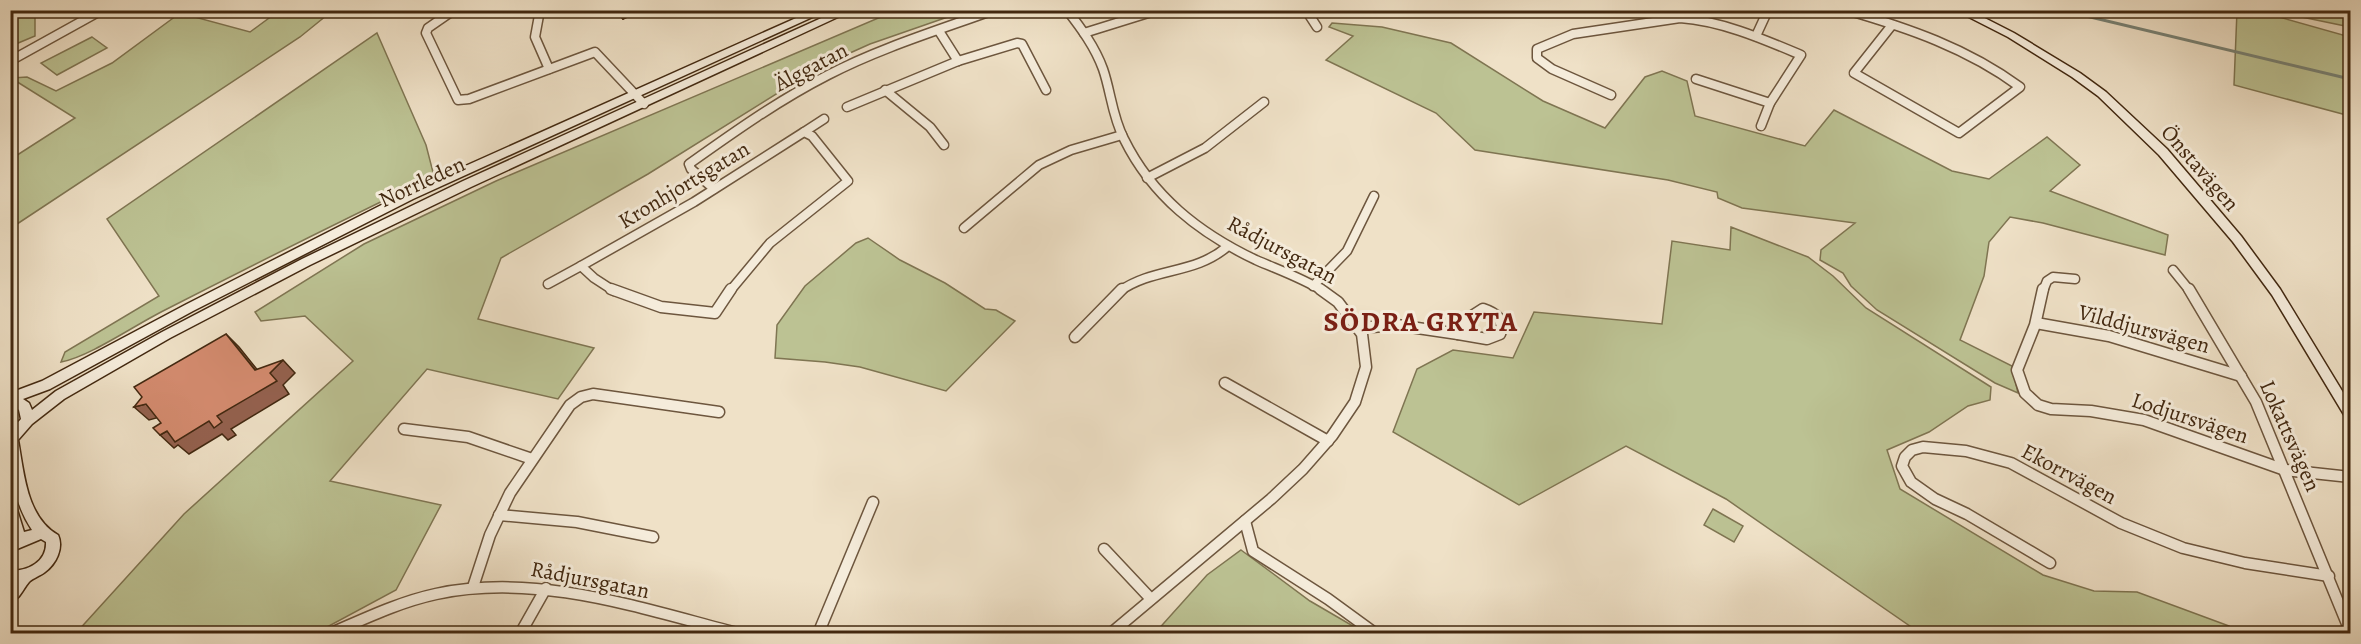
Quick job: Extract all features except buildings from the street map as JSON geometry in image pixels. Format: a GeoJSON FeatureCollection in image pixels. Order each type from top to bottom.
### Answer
{"type":"FeatureCollection","features":[{"type":"Feature","properties":{"kind":"main road","name":"Norrleden"},"geometry":{"type":"LineString","coordinates":[[11,439],[28,420],[60,396],[306,262],[823,10]]}},
{"type":"Feature","properties":{"kind":"main road","name":"Norrleden"},"geometry":{"type":"LineString","coordinates":[[12,398],[46,385],[345,227],[465,170],[640,100],[849,10]]}},
{"type":"Feature","properties":{"kind":"main road","name":"Önstavägen"},"geometry":{"type":"LineString","coordinates":[[1960,10],[2011,35],[2076,75],[2102,94],[2163,152],[2277,292],[2350,413]]}},
{"type":"Feature","properties":{"kind":"main road"},"geometry":{"type":"LineString","coordinates":[[12,398],[25,407],[28,420]]}},
{"type":"Feature","properties":{"kind":"main road"},"geometry":{"type":"LineString","coordinates":[[10,597],[18,577],[48,561],[55,548],[53,539],[42,533],[31,520],[16,470],[11,439]]}},
{"type":"Feature","properties":{"kind":"main road"},"geometry":{"type":"LineString","coordinates":[[10,507],[18,534],[12,545]]}},
{"type":"Feature","properties":{"kind":"main road"},"geometry":{"type":"LineString","coordinates":[[12,545],[27,537],[42,533]]}},
{"type":"Feature","properties":{"kind":"street"},"geometry":{"type":"LineString","coordinates":[[10,61],[102,10]]}},
{"type":"Feature","properties":{"kind":"street"},"geometry":{"type":"LineString","coordinates":[[454,10],[428,28],[426,33],[458,100],[469,99],[595,52],[640,100]]}},
{"type":"Feature","properties":{"kind":"street"},"geometry":{"type":"LineString","coordinates":[[540,10],[536,38],[549,69]]}},
{"type":"Feature","properties":{"kind":"street","name":"Älggatan"},"geometry":{"type":"LineString","coordinates":[[714,189],[691,169],[689,164],[757,117],[828,75],[877,53],[994,10]]}},
{"type":"Feature","properties":{"kind":"street","name":"Rådjursgatan"},"geometry":{"type":"LineString","coordinates":[[1067,10],[1100,61],[1114,114],[1135,162],[1168,203],[1228,246],[1314,286],[1337,301],[1359,328],[1365,345],[1365,370],[1356,402],[1328,441],[1285,489],[1110,633]]}},
{"type":"Feature","properties":{"kind":"street"},"geometry":{"type":"LineString","coordinates":[[1084,33],[1158,10]]}},
{"type":"Feature","properties":{"kind":"street"},"geometry":{"type":"LineString","coordinates":[[1305,10],[1317,27]]}},
{"type":"Feature","properties":{"kind":"street"},"geometry":{"type":"LineString","coordinates":[[1756,36],[1768,10]]}},
{"type":"Feature","properties":{"kind":"street"},"geometry":{"type":"LineString","coordinates":[[1846,10],[1892,25],[1962,53],[1995,70],[2020,87],[1959,133],[1854,73],[1892,25]]}},
{"type":"Feature","properties":{"kind":"street"},"geometry":{"type":"LineString","coordinates":[[1611,95],[1552,69],[1537,57],[1537,49],[1573,34],[1680,18],[1700,20],[1756,36],[1801,55],[1770,103],[1761,126]]}},
{"type":"Feature","properties":{"kind":"street"},"geometry":{"type":"LineString","coordinates":[[939,31],[958,61]]}},
{"type":"Feature","properties":{"kind":"street"},"geometry":{"type":"LineString","coordinates":[[847,106],[958,61],[1017,43],[1022,44],[1041,75],[1046,90]]}},
{"type":"Feature","properties":{"kind":"street"},"geometry":{"type":"LineString","coordinates":[[1696,79],[1770,103]]}},
{"type":"Feature","properties":{"kind":"street"},"geometry":{"type":"LineString","coordinates":[[885,90],[930,127],[944,145]]}},
{"type":"Feature","properties":{"kind":"street"},"geometry":{"type":"LineString","coordinates":[[1147,178],[1205,148],[1264,102]]}},
{"type":"Feature","properties":{"kind":"street","name":"Kronhjortsgatan"},"geometry":{"type":"LineString","coordinates":[[548,284],[714,189],[824,119]]}},
{"type":"Feature","properties":{"kind":"street"},"geometry":{"type":"LineString","coordinates":[[580,266],[601,285],[637,300],[700,313],[716,313],[731,287],[779,234],[848,181],[812,136],[804,132]]}},
{"type":"Feature","properties":{"kind":"street"},"geometry":{"type":"LineString","coordinates":[[964,228],[1039,165],[1071,150],[1122,135]]}},
{"type":"Feature","properties":{"kind":"street"},"geometry":{"type":"LineString","coordinates":[[1314,286],[1347,251],[1374,196]]}},
{"type":"Feature","properties":{"kind":"street"},"geometry":{"type":"LineString","coordinates":[[1075,337],[1125,287],[1144,279],[1204,264],[1219,256],[1228,246]]}},
{"type":"Feature","properties":{"kind":"street","name":"Lokattsvägen"},"geometry":{"type":"LineString","coordinates":[[2173,270],[2186,285],[2241,376],[2285,470],[2350,631]]}},
{"type":"Feature","properties":{"kind":"street","name":"Lodjursvägen"},"geometry":{"type":"LineString","coordinates":[[2075,279],[2061,276],[2046,282],[2041,291],[2036,323],[2017,370],[2025,393],[2038,405],[2051,409],[2091,411],[2144,420],[2285,470],[2350,477]]}},
{"type":"Feature","properties":{"kind":"street"},"geometry":{"type":"LineString","coordinates":[[1359,328],[1381,324],[1418,325],[1458,334],[1492,339],[1501,332],[1503,324],[1501,317],[1495,312],[1483,309],[1469,318],[1458,334]]}},
{"type":"Feature","properties":{"kind":"street","name":"Vilddjursvägen"},"geometry":{"type":"LineString","coordinates":[[2036,323],[2109,336],[2241,376]]}},
{"type":"Feature","properties":{"kind":"street"},"geometry":{"type":"LineString","coordinates":[[1224,383],[1328,441]]}},
{"type":"Feature","properties":{"kind":"street"},"geometry":{"type":"LineString","coordinates":[[473,587],[489,535],[499,515],[532,459],[570,405],[581,397],[593,394],[718,412]]}},
{"type":"Feature","properties":{"kind":"street"},"geometry":{"type":"LineString","coordinates":[[404,429],[468,437],[532,459]]}},
{"type":"Feature","properties":{"kind":"street","name":"Ekorrvägen"},"geometry":{"type":"LineString","coordinates":[[2050,562],[1967,514],[1935,499],[1911,482],[1902,466],[1905,458],[1912,450],[1923,447],[1966,451],[2012,464],[2121,523],[2183,548],[2245,563],[2328,576]]}},
{"type":"Feature","properties":{"kind":"street"},"geometry":{"type":"LineString","coordinates":[[818,633],[873,502]]}},
{"type":"Feature","properties":{"kind":"street"},"geometry":{"type":"LineString","coordinates":[[499,515],[537,516],[577,521],[653,537]]}},
{"type":"Feature","properties":{"kind":"street"},"geometry":{"type":"LineString","coordinates":[[1245,521],[1253,551],[1376,633]]}},
{"type":"Feature","properties":{"kind":"street"},"geometry":{"type":"LineString","coordinates":[[1104,549],[1151,599]]}},
{"type":"Feature","properties":{"kind":"street","name":"Rådjursgatan"},"geometry":{"type":"LineString","coordinates":[[329,633],[398,605],[436,594],[473,587],[546,588],[738,633]]}},
{"type":"Feature","properties":{"kind":"street"},"geometry":{"type":"LineString","coordinates":[[520,633],[546,588]]}},
{"type":"Feature","properties":{"kind":"green space"},"geometry":{"type":"Polygon","coordinates":[[[11,10],[35,11],[35,36],[11,46],[11,10]]]}},
{"type":"Feature","properties":{"kind":"green space"},"geometry":{"type":"Polygon","coordinates":[[[280,10],[332,11],[300,37],[11,228],[11,159],[75,118],[11,78],[27,77],[56,91],[112,63],[180,13],[250,32],[280,10]]]}},
{"type":"Feature","properties":{"kind":"green space"},"geometry":{"type":"Polygon","coordinates":[[[897,10],[965,11],[870,44],[821,66],[648,174],[501,258],[478,319],[594,348],[558,399],[427,369],[330,481],[441,505],[396,590],[316,633],[76,633],[184,514],[353,361],[305,316],[261,321],[255,312],[364,244],[496,181],[897,10]]]}},
{"type":"Feature","properties":{"kind":"green space"},"geometry":{"type":"Polygon","coordinates":[[[2237,11],[2258,11],[2350,37],[2350,116],[2234,85],[2237,11]]]}},
{"type":"Feature","properties":{"kind":"green space"},"geometry":{"type":"Polygon","coordinates":[[[2273,11],[2350,11],[2350,27],[2273,11]]]}},
{"type":"Feature","properties":{"kind":"green space"},"geometry":{"type":"Polygon","coordinates":[[[1332,23],[1382,27],[1451,43],[1543,101],[1605,128],[1645,77],[1662,71],[1687,81],[1695,116],[1805,146],[1834,110],[1952,171],[1989,179],[2047,137],[2080,165],[2050,191],[2168,235],[2165,255],[2043,223],[2010,217],[1989,242],[1984,276],[1960,340],[2012,366],[2018,393],[1995,383],[1877,310],[1851,286],[1843,273],[1820,260],[1821,250],[1855,223],[1742,208],[1718,198],[1717,192],[1668,180],[1475,150],[1436,113],[1326,60],[1353,36],[1329,27],[1332,23]]]}},
{"type":"Feature","properties":{"kind":"green space"},"geometry":{"type":"Polygon","coordinates":[[[377,33],[426,145],[434,176],[163,311],[85,354],[61,362],[65,352],[159,296],[107,219],[377,33]]]}},
{"type":"Feature","properties":{"kind":"green space"},"geometry":{"type":"Polygon","coordinates":[[[92,37],[107,48],[57,75],[41,63],[92,37]]]}},
{"type":"Feature","properties":{"kind":"green space"},"geometry":{"type":"Polygon","coordinates":[[[1731,227],[1808,257],[1833,276],[1866,308],[1991,387],[1990,400],[1968,406],[1929,432],[1887,450],[1900,489],[2043,575],[2094,591],[2137,592],[2229,626],[2227,633],[1920,633],[1726,499],[1626,446],[1519,505],[1393,432],[1417,369],[1453,350],[1513,358],[1534,312],[1662,324],[1672,241],[1730,250],[1731,227]]]}},
{"type":"Feature","properties":{"kind":"green space"},"geometry":{"type":"Polygon","coordinates":[[[868,238],[900,260],[945,283],[985,309],[996,310],[1015,321],[946,391],[860,367],[775,358],[777,325],[805,286],[856,243],[868,238]]]}},
{"type":"Feature","properties":{"kind":"green space"},"geometry":{"type":"Polygon","coordinates":[[[1713,509],[1743,526],[1734,542],[1704,525],[1713,509]]]}},
{"type":"Feature","properties":{"kind":"green space"},"geometry":{"type":"Polygon","coordinates":[[[1241,550],[1310,601],[1365,633],[1155,633],[1207,575],[1241,550]]]}},
{"type":"Feature","properties":{"kind":"waterway"},"geometry":{"type":"LineString","coordinates":[[2061,10],[2350,79]]}},
{"type":"Feature","properties":{"kind":"district","name":"SÖDRA GRYTA"},"geometry":{"type":"Point","coordinates":[1421,322]}}]}
